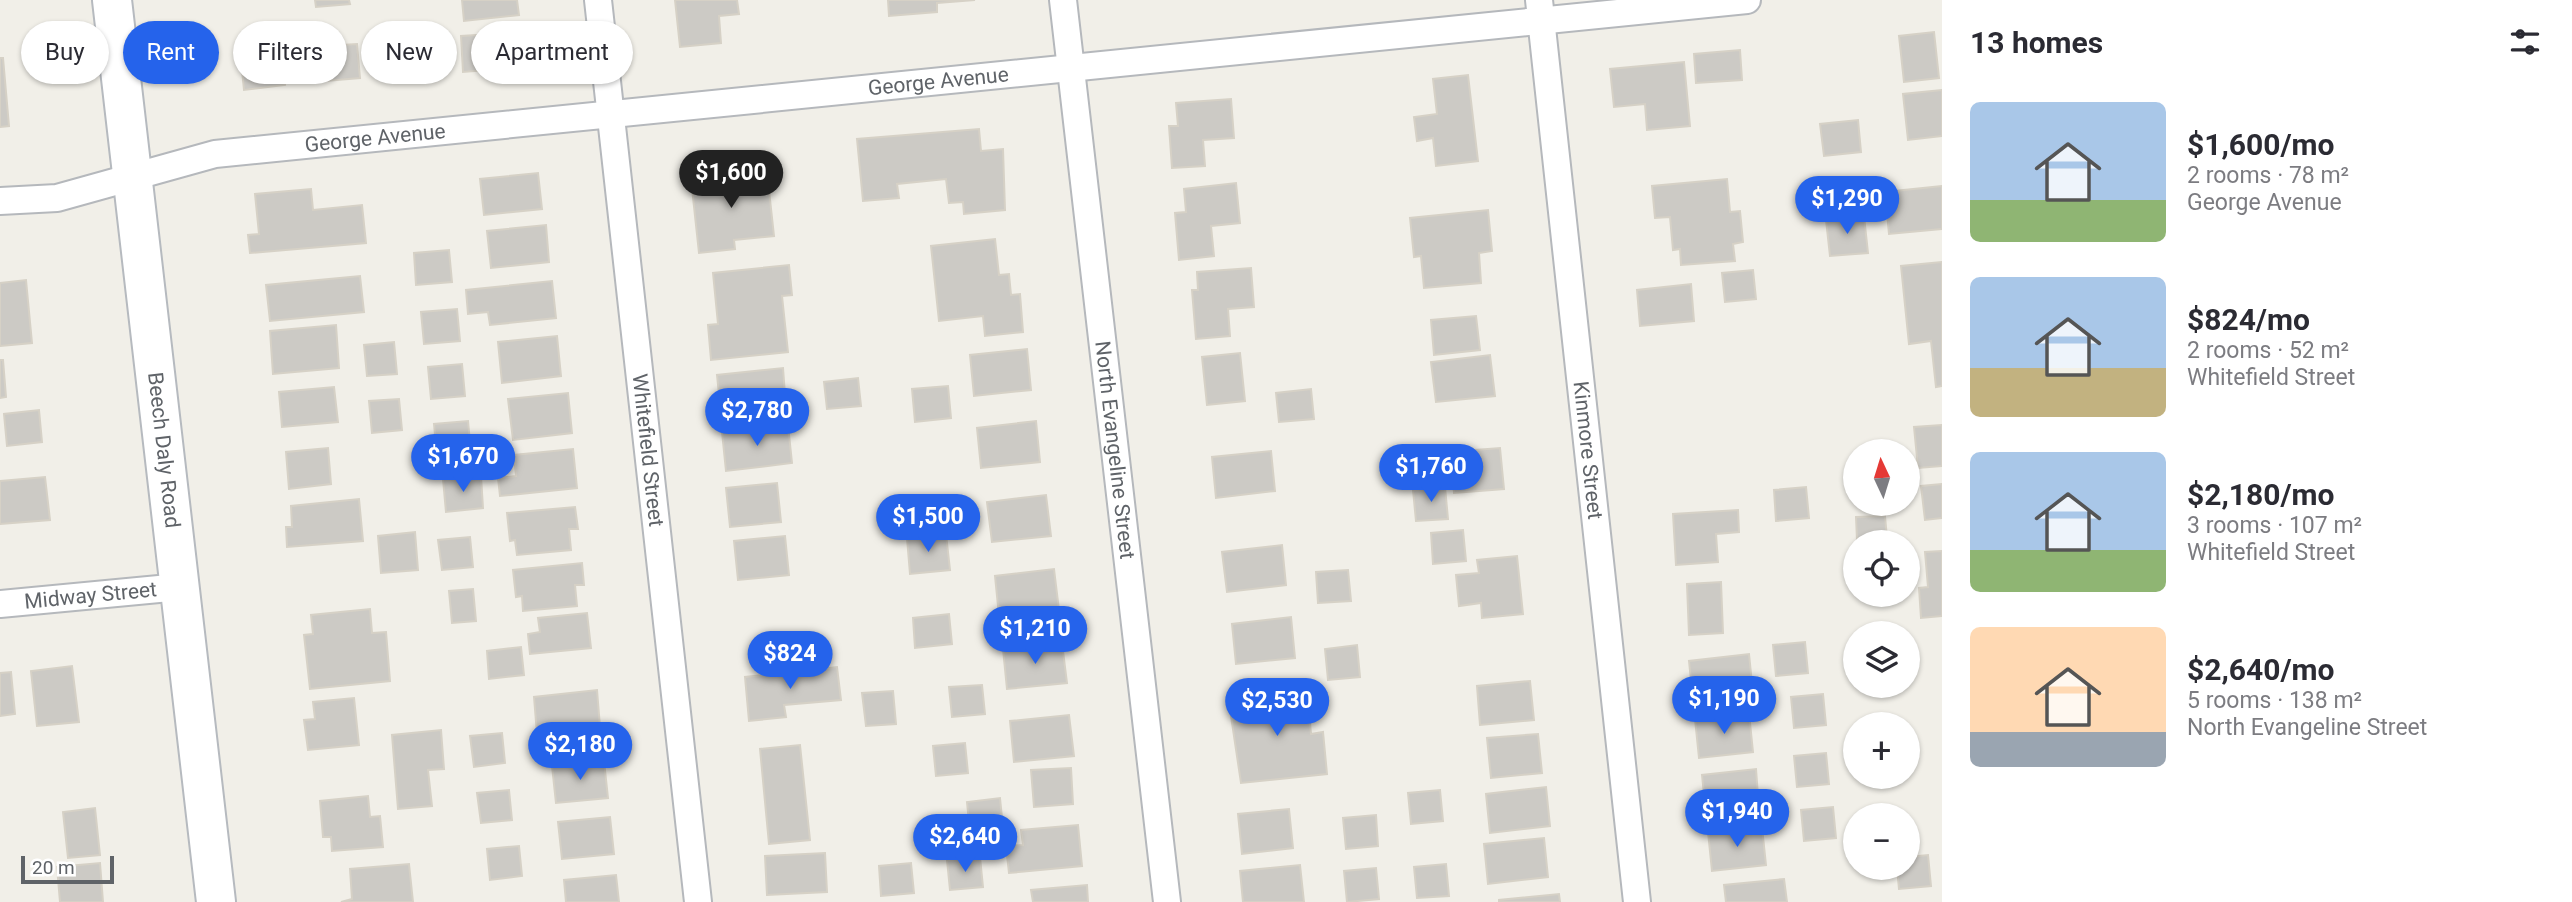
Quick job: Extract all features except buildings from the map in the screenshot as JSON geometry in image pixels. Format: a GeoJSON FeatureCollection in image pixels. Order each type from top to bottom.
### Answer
{"type":"FeatureCollection","features":[{"type":"Feature","properties":{"kind":"main road","name":"Beech Daly Road"},"geometry":{"type":"LineString","coordinates":[[112,0],[216,902]]}},
{"type":"Feature","properties":{"kind":"street","name":"Whitefield Street"},"geometry":{"type":"LineString","coordinates":[[598,0],[698,902]]}},
{"type":"Feature","properties":{"kind":"street","name":"North Evangeline Street"},"geometry":{"type":"LineString","coordinates":[[1063,0],[1167,902]]}},
{"type":"Feature","properties":{"kind":"street","name":"George Avenue"},"geometry":{"type":"LineString","coordinates":[[0,201],[57,198],[132,174],[215,154],[1070,69],[1540,10],[1746,0]]}},
{"type":"Feature","properties":{"kind":"street","name":"Kinmore Street"},"geometry":{"type":"LineString","coordinates":[[1540,10],[1637,902]]}},
{"type":"Feature","properties":{"kind":"street","name":"Midway Street"},"geometry":{"type":"LineString","coordinates":[[0,604],[180,587]]}}]}
